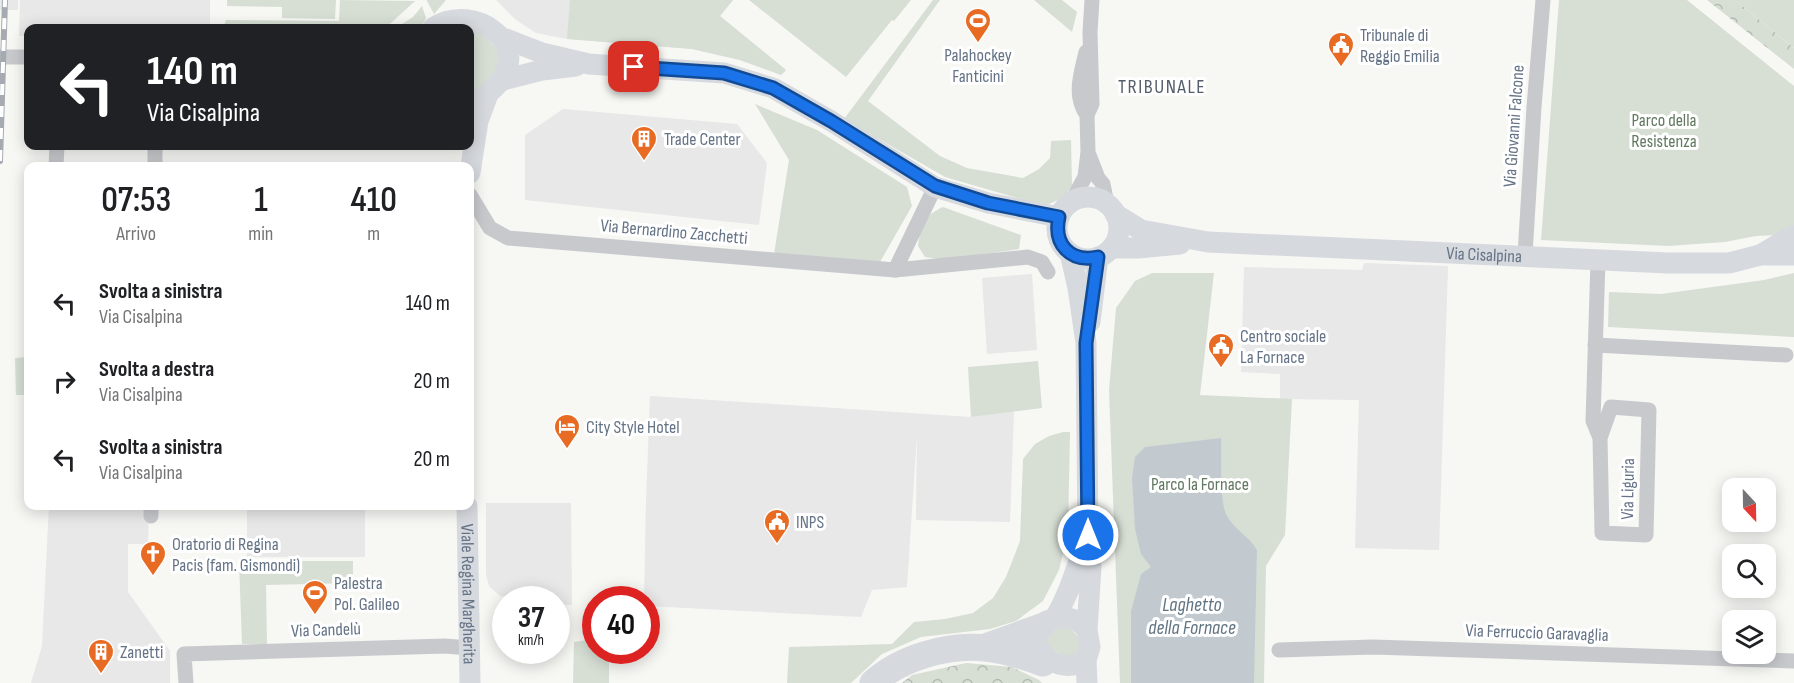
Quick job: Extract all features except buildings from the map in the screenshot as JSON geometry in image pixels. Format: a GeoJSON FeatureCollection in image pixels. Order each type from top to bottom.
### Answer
{"type":"FeatureCollection","features":[{"type":"Feature","properties":{"kind":"highway"},"geometry":{"type":"LineString","coordinates":[[873,683],[882,675],[919,656],[984,647],[1015,638],[1048,623]]}},
{"type":"Feature","properties":{"kind":"highway"},"geometry":{"type":"LineString","coordinates":[[984,647],[1018,654],[1056,672]]}},
{"type":"Feature","properties":{"kind":"main road"},"geometry":{"type":"LineString","coordinates":[[438,24],[453,0]]}},
{"type":"Feature","properties":{"kind":"main road"},"geometry":{"type":"LineString","coordinates":[[479,0],[492,22]]}},
{"type":"Feature","properties":{"kind":"main road"},"geometry":{"type":"LineString","coordinates":[[438,24],[454,15],[467,13],[492,22],[506,39],[509,60],[487,91],[478,121],[474,147]]}},
{"type":"Feature","properties":{"kind":"main road","name":"Via Cisalpina"},"geometry":{"type":"LineString","coordinates":[[506,39],[542,53],[589,64],[724,73],[773,88],[935,186],[988,203],[1062,219],[1078,199],[1098,199],[1141,230],[1208,242]]}},
{"type":"Feature","properties":{"kind":"main road","name":"Via Cisalpina"},"geometry":{"type":"LineString","coordinates":[[487,91],[542,70],[589,64]]}},
{"type":"Feature","properties":{"kind":"main road"},"geometry":{"type":"LineString","coordinates":[[1086,343],[1105,253],[1118,231],[1111,209]]}},
{"type":"Feature","properties":{"kind":"main road"},"geometry":{"type":"LineString","coordinates":[[1062,219],[1062,246],[1070,253],[1086,343],[1088,535],[1091,567],[1087,630],[1090,647],[1086,660],[1087,683]]}},
{"type":"Feature","properties":{"kind":"main road","name":"Via Cisalpina"},"geometry":{"type":"LineString","coordinates":[[1760,255],[1794,235]]}},
{"type":"Feature","properties":{"kind":"main road","name":"Via Cisalpina"},"geometry":{"type":"LineString","coordinates":[[1070,253],[1088,259],[1105,253],[1138,248],[1208,242],[1668,263],[1729,263],[1760,255],[1794,255]]}},
{"type":"Feature","properties":{"kind":"main road","name":"Viale Regina Margherita"},"geometry":{"type":"LineString","coordinates":[[467,510],[470,683]]}},
{"type":"Feature","properties":{"kind":"main road"},"geometry":{"type":"LineString","coordinates":[[1086,660],[1069,671],[1056,672],[1036,649],[1037,634],[1066,598],[1088,535]]}},
{"type":"Feature","properties":{"kind":"main road"},"geometry":{"type":"LineString","coordinates":[[1048,623],[1071,618],[1087,630]]}},
{"type":"Feature","properties":{"kind":"street"},"geometry":{"type":"LineString","coordinates":[[1062,219],[1085,177],[1088,152],[1087,115],[1080,105],[1079,85],[1090,32],[1092,0]]}},
{"type":"Feature","properties":{"kind":"street","name":"Via Giovanni Falcone"},"geometry":{"type":"LineString","coordinates":[[1525,255],[1543,0]]}},
{"type":"Feature","properties":{"kind":"street"},"geometry":{"type":"LineString","coordinates":[[0,57],[24,57]]}},
{"type":"Feature","properties":{"kind":"street"},"geometry":{"type":"LineString","coordinates":[[1088,152],[1098,178],[1103,184],[1111,209]]}},
{"type":"Feature","properties":{"kind":"street"},"geometry":{"type":"LineString","coordinates":[[895,270],[935,186]]}},
{"type":"Feature","properties":{"kind":"street","name":"Via Bernardino Zacchetti"},"geometry":{"type":"LineString","coordinates":[[474,203],[490,228],[508,238],[895,270],[1028,257],[1042,262],[1048,272]]}},
{"type":"Feature","properties":{"kind":"street","name":"Via Liguria"},"geometry":{"type":"LineString","coordinates":[[1598,260],[1593,421],[1600,438],[1602,533],[1646,535],[1649,410],[1611,407],[1600,438]]}},
{"type":"Feature","properties":{"kind":"street"},"geometry":{"type":"LineString","coordinates":[[1595,345],[1786,355]]}},
{"type":"Feature","properties":{"kind":"street","name":"Via Candelù"},"geometry":{"type":"LineString","coordinates":[[186,683],[184,654],[445,646],[469,648]]}},
{"type":"Feature","properties":{"kind":"street","name":"Via Ferruccio Garavaglia"},"geometry":{"type":"LineString","coordinates":[[1279,650],[1373,647],[1794,661]]}},
{"type":"Feature","properties":{"kind":"shaded area"},"geometry":{"type":"Polygon","coordinates":[[[0,0],[18,0],[18,10],[0,10],[0,0]]]}},
{"type":"Feature","properties":{"kind":"shaded area"},"geometry":{"type":"Polygon","coordinates":[[[20,0],[210,0],[210,24],[24,24],[24,36],[19,36],[20,0]]]}},
{"type":"Feature","properties":{"kind":"shaded area"},"geometry":{"type":"Polygon","coordinates":[[[496,0],[733,0],[720,16],[786,70],[781,75],[740,60],[692,49],[567,39],[536,33],[515,19],[496,0]]]}},
{"type":"Feature","properties":{"kind":"shaded area","name":"Trade Center"},"geometry":{"type":"Polygon","coordinates":[[[563,109],[737,124],[767,163],[759,225],[525,200],[525,135],[563,109]]]}},
{"type":"Feature","properties":{"kind":"shaded area"},"geometry":{"type":"Polygon","coordinates":[[[1364,263],[1448,266],[1439,550],[1355,548],[1359,400],[1280,399],[1280,374],[1241,372],[1244,267],[1362,270],[1364,263]]]}},
{"type":"Feature","properties":{"kind":"shaded area"},"geometry":{"type":"Polygon","coordinates":[[[1032,274],[1037,350],[987,354],[982,278],[1032,274]]]}},
{"type":"Feature","properties":{"kind":"shaded area","name":"INPS"},"geometry":{"type":"Polygon","coordinates":[[[650,396],[971,417],[1014,411],[1010,522],[916,520],[917,434],[907,587],[872,590],[861,617],[660,607],[660,586],[644,586],[650,396]]]}},
{"type":"Feature","properties":{"kind":"shaded area"},"geometry":{"type":"Polygon","coordinates":[[[486,503],[571,503],[572,605],[570,605],[570,586],[492,586],[492,589],[486,574],[486,503]]]}},
{"type":"Feature","properties":{"kind":"shaded area"},"geometry":{"type":"Polygon","coordinates":[[[49,510],[149,510],[148,544],[128,544],[128,592],[170,651],[170,683],[31,683],[42,646],[49,510]]]}},
{"type":"Feature","properties":{"kind":"shaded area"},"geometry":{"type":"Polygon","coordinates":[[[247,510],[365,510],[365,557],[247,557],[247,510]]]}},
{"type":"Feature","properties":{"kind":"green space"},"geometry":{"type":"Polygon","coordinates":[[[227,0],[336,0],[335,19],[282,18],[282,7],[227,6],[227,0]]]}},
{"type":"Feature","properties":{"kind":"green space"},"geometry":{"type":"Polygon","coordinates":[[[340,0],[415,1],[389,24],[224,24],[226,20],[339,21],[340,0]]]}},
{"type":"Feature","properties":{"kind":"green space"},"geometry":{"type":"Polygon","coordinates":[[[427,0],[446,0],[434,14],[427,1],[427,0]]]}},
{"type":"Feature","properties":{"kind":"green space"},"geometry":{"type":"Polygon","coordinates":[[[570,0],[733,0],[720,16],[786,70],[781,75],[740,60],[692,49],[567,39],[570,0]]]}},
{"type":"Feature","properties":{"kind":"green space"},"geometry":{"type":"Polygon","coordinates":[[[749,0],[911,0],[846,77],[749,0]]]}},
{"type":"Feature","properties":{"kind":"green space"},"geometry":{"type":"Polygon","coordinates":[[[933,0],[940,0],[868,101],[940,156],[967,168],[1023,178],[1039,169],[1050,158],[1051,141],[1071,140],[1072,185],[1064,197],[1045,206],[945,177],[844,119],[933,0]]]}},
{"type":"Feature","properties":{"kind":"green space"},"geometry":{"type":"Polygon","coordinates":[[[1034,0],[1062,0],[1077,12],[1072,32],[1034,0]]]}},
{"type":"Feature","properties":{"kind":"green space","name":"Parco della Resistenza"},"geometry":{"type":"Polygon","coordinates":[[[1559,0],[1687,0],[1794,86],[1794,225],[1778,235],[1668,246],[1541,240],[1559,0]]]}},
{"type":"Feature","properties":{"kind":"green space"},"geometry":{"type":"Polygon","coordinates":[[[1707,0],[1735,0],[1794,48],[1794,69],[1707,0]]]}},
{"type":"Feature","properties":{"kind":"green space"},"geometry":{"type":"Polygon","coordinates":[[[1735,0],[1794,0],[1794,48],[1735,0]]]}},
{"type":"Feature","properties":{"kind":"green space"},"geometry":{"type":"Polygon","coordinates":[[[422,6],[426,18],[423,24],[402,24],[413,17],[422,6]]]}},
{"type":"Feature","properties":{"kind":"green space"},"geometry":{"type":"Polygon","coordinates":[[[479,27],[500,54],[495,77],[474,90],[474,28],[479,27]]]}},
{"type":"Feature","properties":{"kind":"green space"},"geometry":{"type":"Polygon","coordinates":[[[755,104],[817,130],[907,187],[912,206],[880,262],[774,254],[789,160],[755,104]]]}},
{"type":"Feature","properties":{"kind":"green space"},"geometry":{"type":"Polygon","coordinates":[[[943,207],[1021,235],[1019,249],[944,260],[925,257],[918,246],[922,227],[931,214],[943,207]]]}},
{"type":"Feature","properties":{"kind":"green space","name":"Parco la Fornace"},"geometry":{"type":"Polygon","coordinates":[[[1152,273],[1214,273],[1200,395],[1292,399],[1285,535],[1266,566],[1264,683],[1120,683],[1109,390],[1116,308],[1135,281],[1152,273]]]}},
{"type":"Feature","properties":{"kind":"green space"},"geometry":{"type":"Polygon","coordinates":[[[1794,273],[1794,337],[1608,327],[1609,292],[1661,294],[1764,280],[1794,273]]]}},
{"type":"Feature","properties":{"kind":"green space"},"geometry":{"type":"Polygon","coordinates":[[[24,357],[24,395],[16,395],[15,358],[24,357]]]}},
{"type":"Feature","properties":{"kind":"green space"},"geometry":{"type":"Polygon","coordinates":[[[1038,361],[1042,408],[971,417],[968,367],[1038,361]]]}},
{"type":"Feature","properties":{"kind":"green space"},"geometry":{"type":"Polygon","coordinates":[[[1070,432],[1068,532],[1059,570],[1043,601],[1016,621],[990,629],[921,637],[882,654],[851,683],[787,683],[789,647],[892,644],[914,622],[973,613],[993,598],[1006,577],[1020,541],[1023,459],[1035,444],[1049,436],[1070,432]]]}},
{"type":"Feature","properties":{"kind":"green space"},"geometry":{"type":"Polygon","coordinates":[[[239,561],[353,561],[353,583],[266,585],[267,644],[242,644],[239,561]]]}},
{"type":"Feature","properties":{"kind":"green space"},"geometry":{"type":"Polygon","coordinates":[[[1064,624],[1074,632],[1080,644],[1073,661],[1045,645],[1048,633],[1064,624]]]}},
{"type":"Feature","properties":{"kind":"green space"},"geometry":{"type":"Polygon","coordinates":[[[582,641],[582,664],[609,664],[609,683],[573,683],[574,642],[582,641]]]}},
{"type":"Feature","properties":{"kind":"green space"},"geometry":{"type":"Polygon","coordinates":[[[966,663],[1012,667],[1042,683],[902,683],[912,675],[966,663]]]}},
{"type":"Feature","properties":{"kind":"water","name":"Laghetto della Fornace"},"geometry":{"type":"Polygon","coordinates":[[[1221,438],[1222,487],[1226,514],[1257,550],[1254,683],[1131,683],[1131,611],[1141,574],[1151,567],[1141,554],[1135,529],[1132,478],[1135,457],[1145,447],[1221,438]]]}},
{"type":"Feature","properties":{"kind":"railway"},"geometry":{"type":"LineString","coordinates":[[0,161],[5,0]]}},
{"type":"Feature","properties":{"kind":"place","name":"Palahockey Fanticini"},"geometry":{"type":"Point","coordinates":[978,44]}},
{"type":"Feature","properties":{"kind":"place","name":"Tribunale di Reggio Emilia"},"geometry":{"type":"Point","coordinates":[1341,68]}},
{"type":"Feature","properties":{"kind":"place","name":"Trade Center"},"geometry":{"type":"Point","coordinates":[644,162]}},
{"type":"Feature","properties":{"kind":"place","name":"Centro sociale La Fornace"},"geometry":{"type":"Point","coordinates":[1221,369]}},
{"type":"Feature","properties":{"kind":"place","name":"City Style Hotel"},"geometry":{"type":"Point","coordinates":[567,450]}},
{"type":"Feature","properties":{"kind":"place","name":"INPS"},"geometry":{"type":"Point","coordinates":[777,545]}},
{"type":"Feature","properties":{"kind":"place","name":"Oratorio di Regina Pacis (fam. Gismondi)"},"geometry":{"type":"Point","coordinates":[153,577]}},
{"type":"Feature","properties":{"kind":"place","name":"Palestra Pol. Galileo"},"geometry":{"type":"Point","coordinates":[315,616]}},
{"type":"Feature","properties":{"kind":"place","name":"Zanetti"},"geometry":{"type":"Point","coordinates":[101,675]}},
{"type":"Feature","properties":{"kind":"district","name":"TRIBUNALE"},"geometry":{"type":"Point","coordinates":[1162,87]}},
{"type":"Feature","properties":{"kind":"route"},"geometry":{"type":"LineString","coordinates":[[634,67],[724,73],[773,88],[935,186],[988,203],[1059,217],[1058,236],[1062,246],[1078,258],[1098,257],[1086,343],[1088,535]]}}]}
